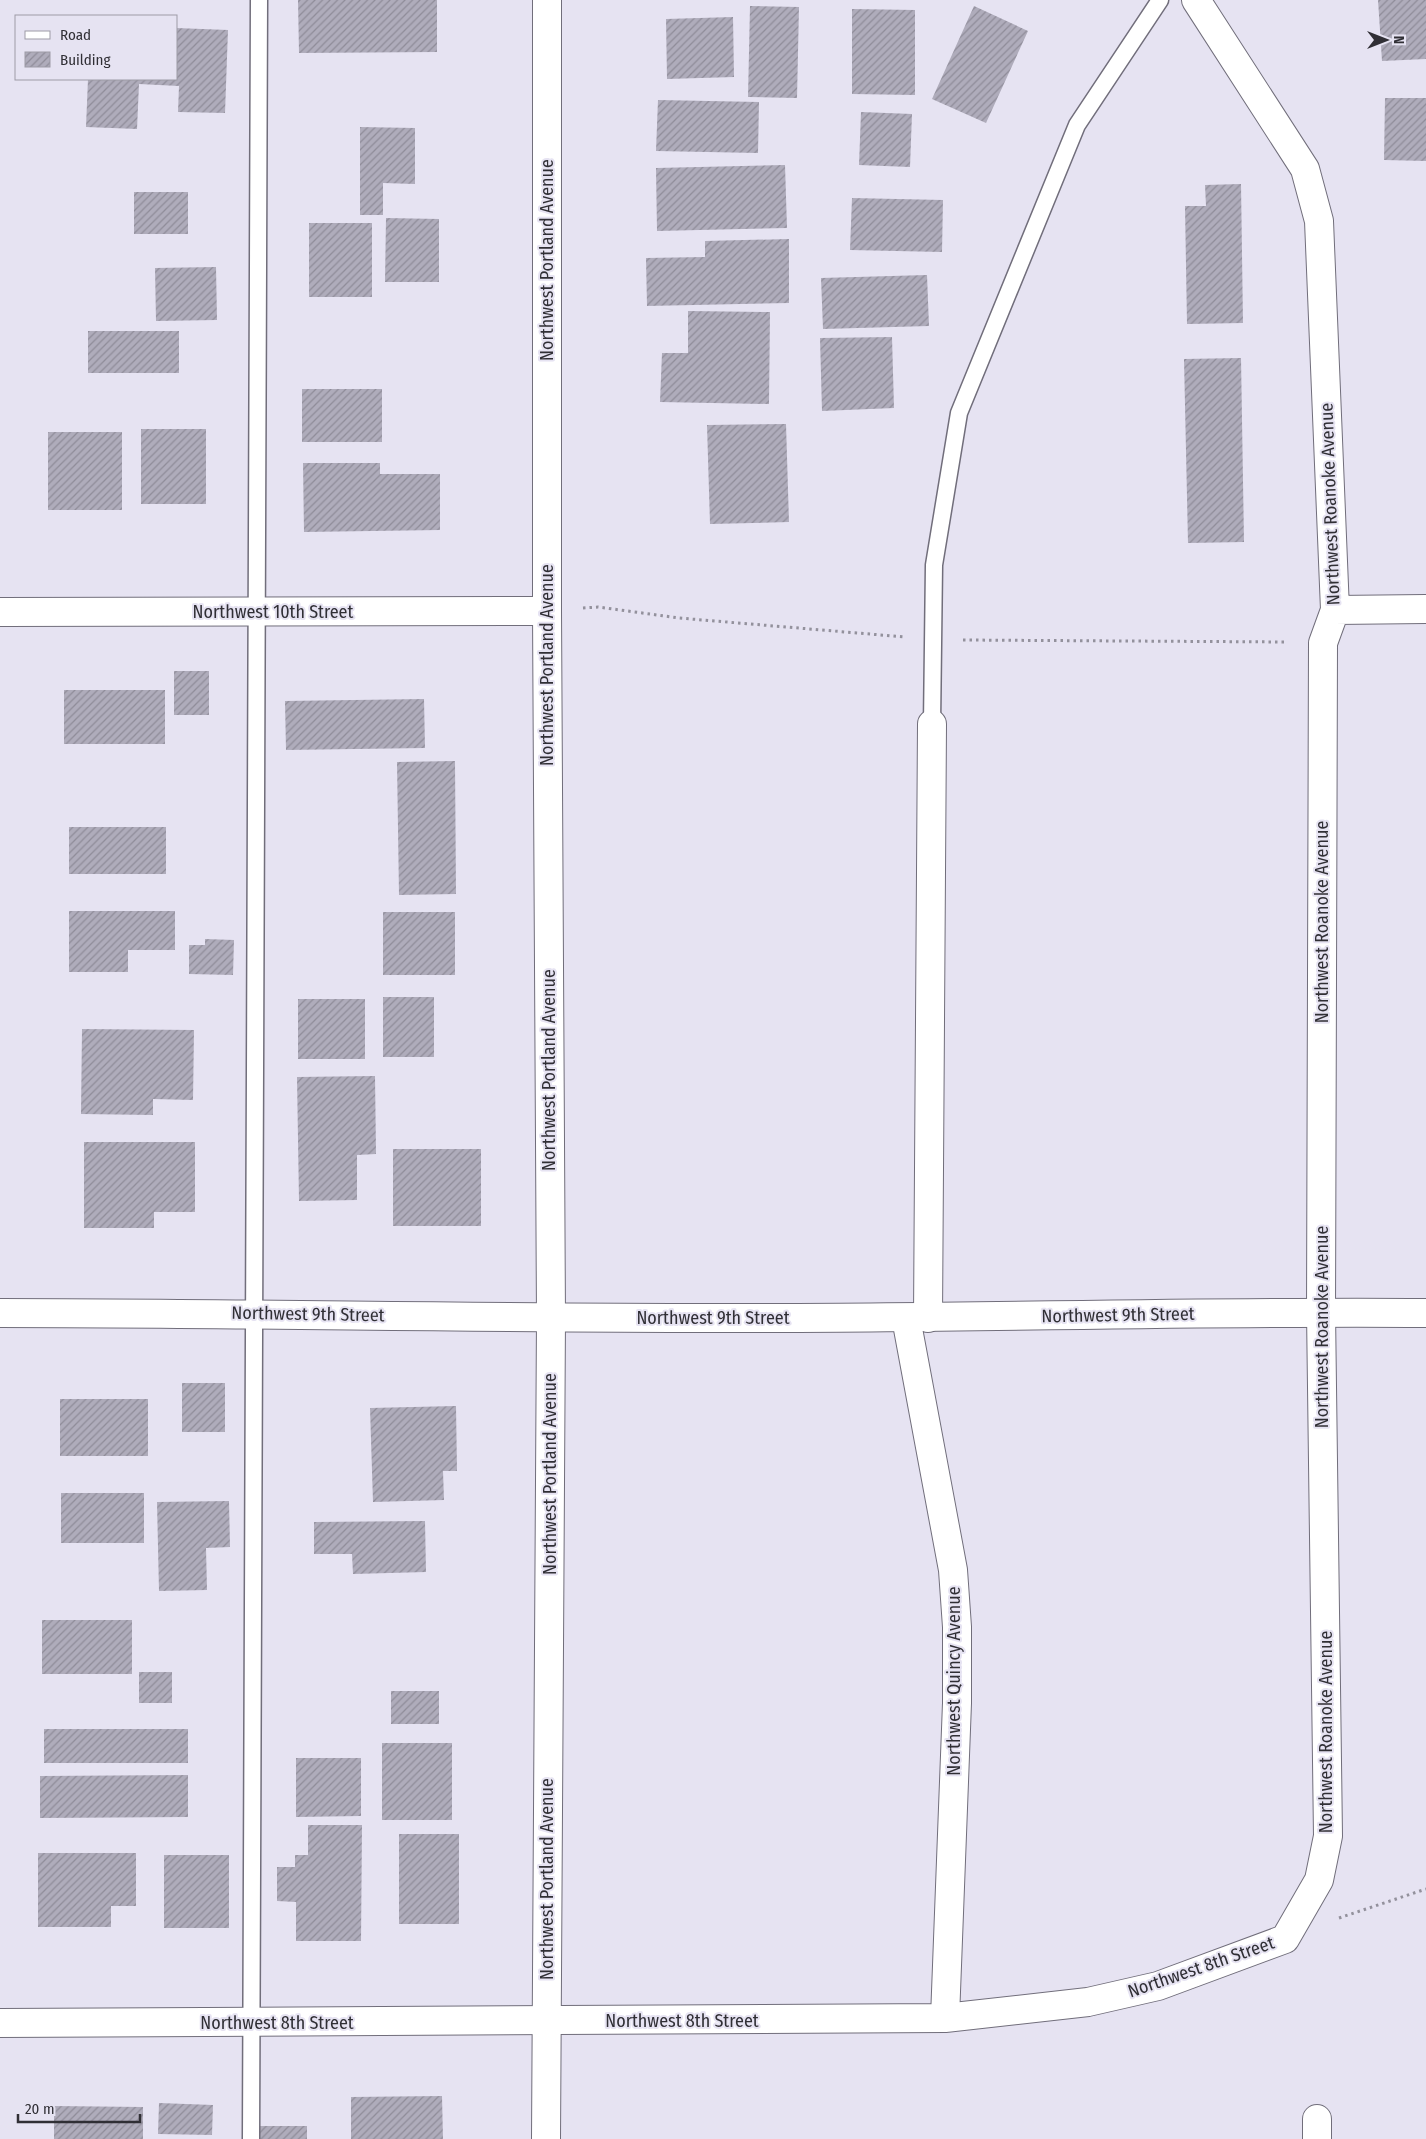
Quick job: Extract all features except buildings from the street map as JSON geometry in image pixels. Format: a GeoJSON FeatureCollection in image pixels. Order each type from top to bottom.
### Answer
{"type":"FeatureCollection","features":[{"type":"Feature","properties":{"kind":"street","name":"Northwest Portland Avenue"},"geometry":{"type":"LineString","coordinates":[[546,2139],[551,1318],[547,611],[547,0]]}},
{"type":"Feature","properties":{"kind":"street","name":"Northwest Roanoke Avenue"},"geometry":{"type":"LineString","coordinates":[[1196,0],[1305,169],[1319,221],[1335,610],[1323,643],[1321,1312],[1328,1836],[1319,1880]]}},
{"type":"Feature","properties":{"kind":"street"},"geometry":{"type":"LineString","coordinates":[[1335,610],[1426,609]]}},
{"type":"Feature","properties":{"kind":"street","name":"Northwest 10th Street"},"geometry":{"type":"LineString","coordinates":[[0,612],[547,611]]}},
{"type":"Feature","properties":{"kind":"street","name":"Northwest Quincy Avenue"},"geometry":{"type":"LineString","coordinates":[[932,724],[917,1318],[953,1570],[957,1627],[957,1703],[945,2018]]}},
{"type":"Feature","properties":{"kind":"street","name":"Northwest 9th Street"},"geometry":{"type":"LineString","coordinates":[[0,1313],[254,1313],[551,1318],[917,1318],[1321,1312],[1426,1313]]}},
{"type":"Feature","properties":{"kind":"street","name":"Northwest 8th Street"},"geometry":{"type":"LineString","coordinates":[[0,2023],[547,2022],[945,2018],[1088,2002],[1158,1986],[1285,1939],[1319,1880]]}},
{"type":"Feature","properties":{"kind":"lane"},"geometry":{"type":"LineString","coordinates":[[251,2139],[259,0]]}},
{"type":"Feature","properties":{"kind":"lane"},"geometry":{"type":"LineString","coordinates":[[932,724],[934,565],[959,413],[1077,125],[1160,0]]}},
{"type":"Feature","properties":{"kind":"path"},"geometry":{"type":"LineString","coordinates":[[1285,1939],[1426,1888]]}}]}
